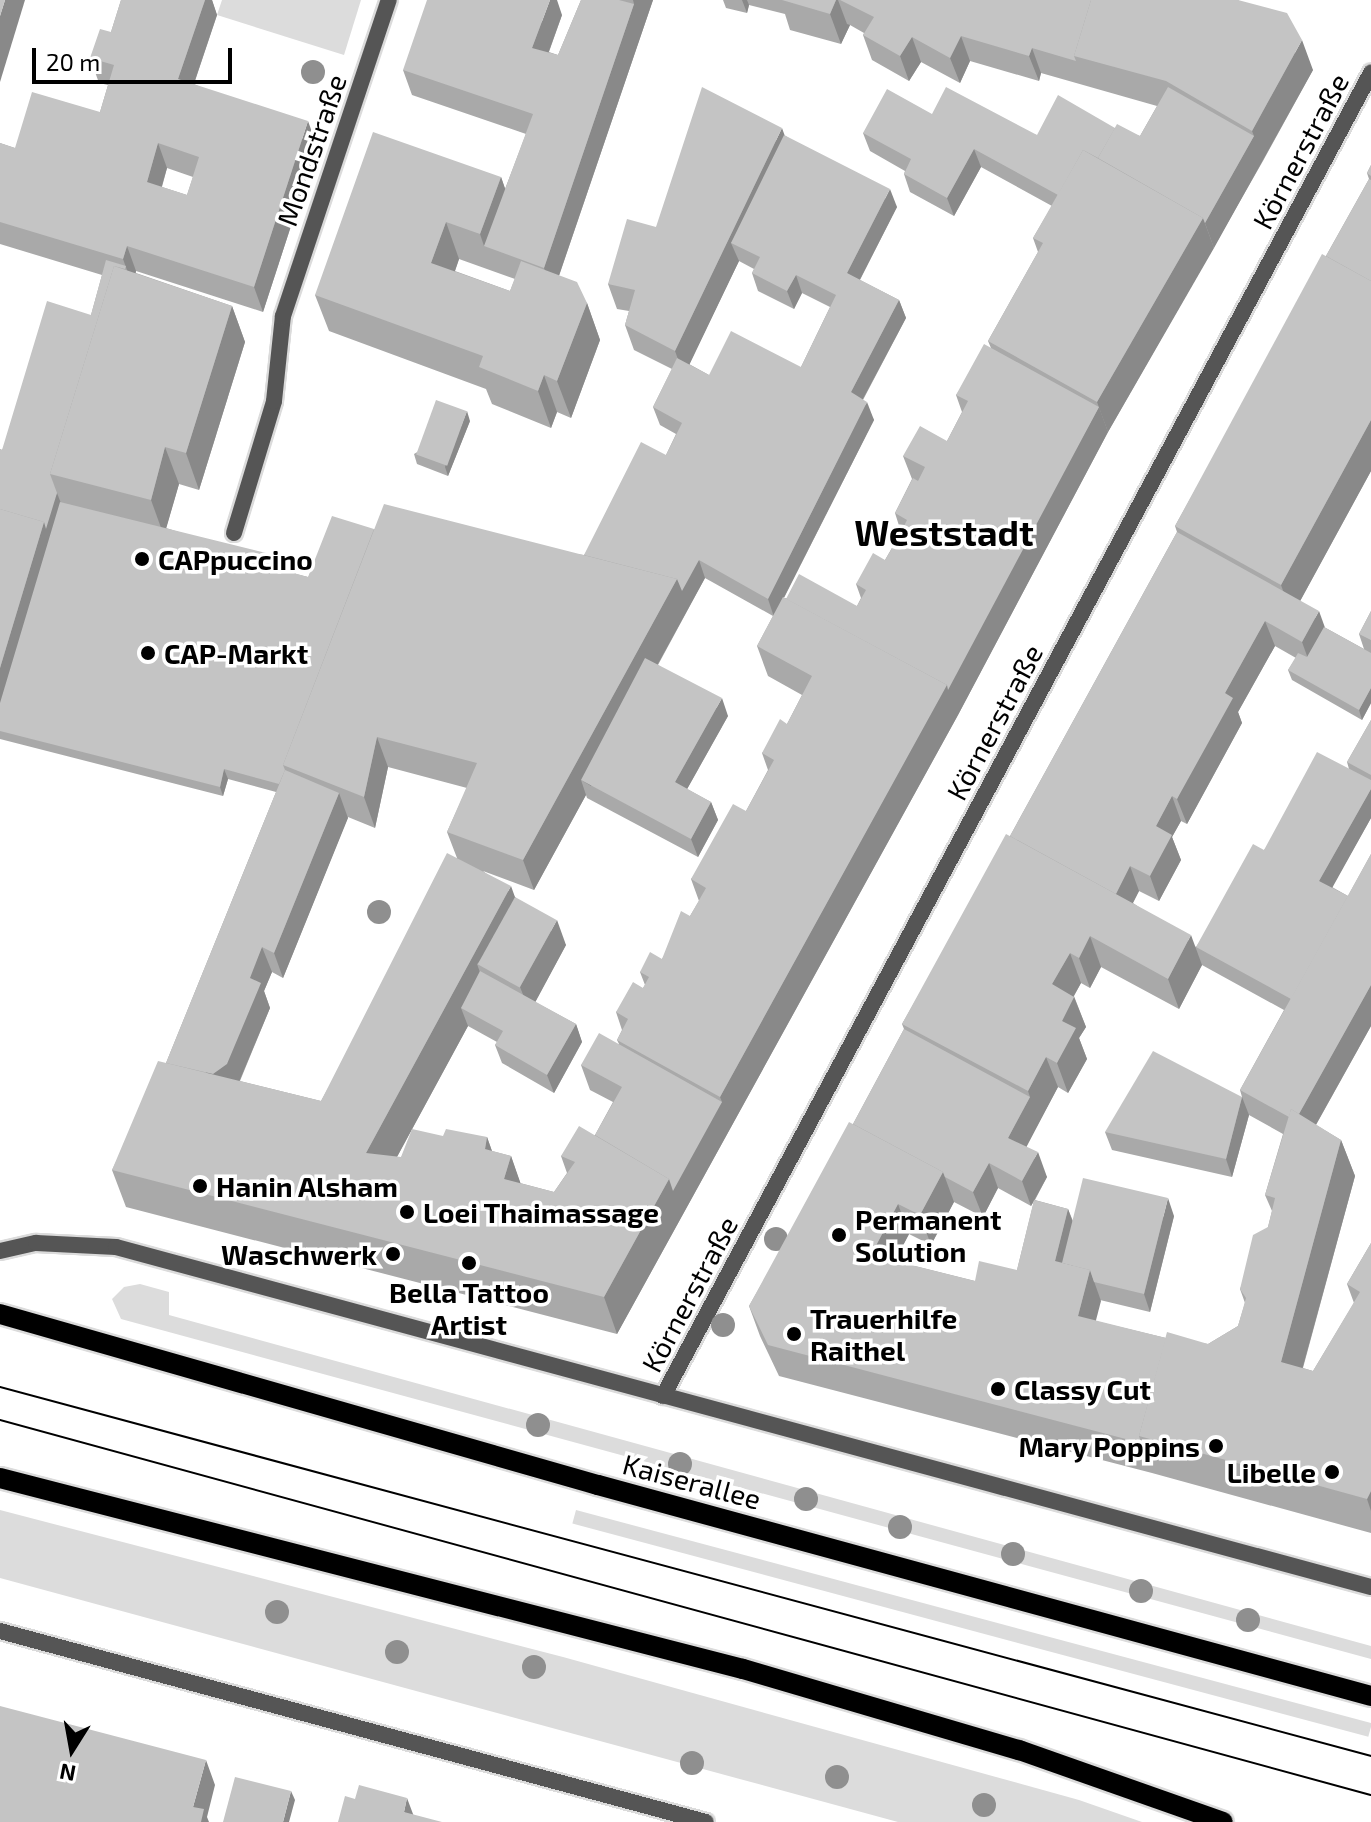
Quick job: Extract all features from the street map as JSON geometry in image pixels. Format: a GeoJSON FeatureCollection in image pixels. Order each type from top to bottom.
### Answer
{"type":"FeatureCollection","features":[{"type":"Feature","properties":{"kind":"main road","name":"Kaiserallee"},"geometry":{"type":"LineString","coordinates":[[0,1314],[1371,1696]]}},
{"type":"Feature","properties":{"kind":"main road"},"geometry":{"type":"LineString","coordinates":[[0,1478],[743,1669],[1019,1750],[1223,1822]]}},
{"type":"Feature","properties":{"kind":"street","name":"Mondstraße"},"geometry":{"type":"LineString","coordinates":[[234,533],[274,401],[283,316],[389,0]]}},
{"type":"Feature","properties":{"kind":"street","name":"Körnerstraße"},"geometry":{"type":"LineString","coordinates":[[663,1396],[1371,73]]}},
{"type":"Feature","properties":{"kind":"street"},"geometry":{"type":"LineString","coordinates":[[0,1251],[36,1243],[116,1247],[1371,1587]]}},
{"type":"Feature","properties":{"kind":"street"},"geometry":{"type":"LineString","coordinates":[[0,1631],[668,1817],[706,1822]]}},
{"type":"Feature","properties":{"kind":"shaded area"},"geometry":{"type":"Polygon","coordinates":[[[222,0],[361,0],[344,55],[217,15],[222,0]]]}},
{"type":"Feature","properties":{"kind":"shaded area"},"geometry":{"type":"Polygon","coordinates":[[[140,1284],[169,1292],[169,1315],[1371,1646],[1371,1659],[121,1319],[112,1299],[124,1287],[140,1284]]]}},
{"type":"Feature","properties":{"kind":"shaded area"},"geometry":{"type":"Polygon","coordinates":[[[0,1510],[563,1657],[1079,1800],[1142,1822],[898,1822],[0,1578],[0,1510]]]}},
{"type":"Feature","properties":{"kind":"shaded area"},"geometry":{"type":"Polygon","coordinates":[[[576,1510],[1371,1723],[1368,1737],[572,1524],[576,1510]]]}},
{"type":"Feature","properties":{"kind":"building"},"geometry":{"type":"Polygon","coordinates":[[[121,0],[205,0],[178,79],[308,121],[254,287],[127,246],[123,259],[0,222],[0,143],[15,148],[32,92],[100,112],[114,65],[90,58],[100,29],[111,32],[121,0]],[[158,143],[147,182],[187,195],[199,157],[158,143]]]}},
{"type":"Feature","properties":{"kind":"building"},"geometry":{"type":"Polygon","coordinates":[[[427,0],[550,0],[532,48],[558,55],[581,0],[619,0],[634,4],[544,268],[484,246],[533,114],[403,70],[427,0]]]}},
{"type":"Feature","properties":{"kind":"building"},"geometry":{"type":"Polygon","coordinates":[[[782,0],[836,0],[830,14],[782,0]]]}},
{"type":"Feature","properties":{"kind":"building"},"geometry":{"type":"Polygon","coordinates":[[[840,0],[1091,0],[1074,56],[1076,61],[1032,48],[1029,56],[961,36],[950,58],[912,37],[900,56],[863,35],[874,17],[840,0]]]}},
{"type":"Feature","properties":{"kind":"building"},"geometry":{"type":"Polygon","coordinates":[[[1091,0],[1238,0],[1287,13],[1302,40],[1252,131],[1166,81],[1074,56],[1091,0]]]}},
{"type":"Feature","properties":{"kind":"building"},"geometry":{"type":"Polygon","coordinates":[[[702,87],[782,128],[675,351],[625,325],[635,290],[608,284],[627,219],[656,227],[702,87]]]}},
{"type":"Feature","properties":{"kind":"building"},"geometry":{"type":"Polygon","coordinates":[[[946,87],[1037,135],[1058,95],[1115,128],[1098,158],[1083,150],[1058,195],[974,149],[947,198],[904,174],[911,159],[863,133],[887,89],[932,114],[946,87]]]}},
{"type":"Feature","properties":{"kind":"building"},"geometry":{"type":"Polygon","coordinates":[[[1168,87],[1254,136],[1205,223],[1203,218],[1098,158],[1117,124],[1140,136],[1168,87]]]}},
{"type":"Feature","properties":{"kind":"building"},"geometry":{"type":"Polygon","coordinates":[[[373,132],[501,177],[480,234],[446,222],[431,263],[510,291],[521,261],[577,282],[587,303],[557,381],[544,375],[538,391],[479,367],[483,356],[315,295],[373,132]]]}},
{"type":"Feature","properties":{"kind":"building"},"geometry":{"type":"Polygon","coordinates":[[[784,135],[890,189],[847,273],[899,300],[851,392],[867,402],[768,599],[699,560],[682,591],[677,579],[584,555],[641,442],[666,455],[682,423],[653,407],[677,358],[709,375],[731,331],[801,367],[836,295],[796,275],[787,291],[752,273],[760,257],[731,243],[784,135]]]}},
{"type":"Feature","properties":{"kind":"building"},"geometry":{"type":"Polygon","coordinates":[[[1083,150],[1203,218],[1097,402],[988,341],[1043,243],[1033,238],[1083,150]]]}},
{"type":"Feature","properties":{"kind":"building"},"geometry":{"type":"Polygon","coordinates":[[[1371,180],[1371,281],[1326,256],[1371,180]]]}},
{"type":"Feature","properties":{"kind":"building"},"geometry":{"type":"Polygon","coordinates":[[[1322,254],[1371,281],[1371,420],[1281,585],[1175,526],[1322,254]]]}},
{"type":"Feature","properties":{"kind":"building"},"geometry":{"type":"Polygon","coordinates":[[[106,260],[126,266],[125,269],[114,266],[50,474],[57,493],[46,529],[44,522],[0,509],[0,449],[47,301],[91,315],[106,260]]]}},
{"type":"Feature","properties":{"kind":"building"},"geometry":{"type":"Polygon","coordinates":[[[114,266],[232,306],[186,453],[165,447],[151,500],[50,474],[114,266]]]}},
{"type":"Feature","properties":{"kind":"building"},"geometry":{"type":"Polygon","coordinates":[[[984,344],[1099,407],[948,690],[947,685],[786,599],[799,574],[857,606],[866,590],[856,584],[873,553],[885,560],[897,540],[907,520],[895,513],[913,478],[918,481],[925,467],[903,456],[920,426],[947,441],[968,401],[956,395],[984,344]]]}},
{"type":"Feature","properties":{"kind":"building"},"geometry":{"type":"Polygon","coordinates":[[[436,400],[467,411],[447,466],[416,455],[436,400]]]}},
{"type":"Feature","properties":{"kind":"building","name":"CAP-Markt"},"geometry":{"type":"Polygon","coordinates":[[[60,502],[294,560],[290,572],[308,577],[332,516],[374,529],[283,765],[285,770],[279,784],[224,769],[220,787],[0,731],[0,703],[60,502]]]}},
{"type":"Feature","properties":{"kind":"building"},"geometry":{"type":"Polygon","coordinates":[[[384,504],[677,579],[523,860],[447,832],[477,763],[377,737],[364,797],[283,765],[384,504]]]}},
{"type":"Feature","properties":{"kind":"building"},"geometry":{"type":"Polygon","coordinates":[[[0,509],[44,522],[0,668],[0,509]]]}},
{"type":"Feature","properties":{"kind":"building"},"geometry":{"type":"Polygon","coordinates":[[[1177,532],[1319,611],[1302,642],[1265,621],[1225,693],[1233,698],[1177,799],[1172,796],[1156,826],[1172,835],[1150,876],[1130,866],[1116,894],[1010,836],[1177,532]]]}},
{"type":"Feature","properties":{"kind":"building"},"geometry":{"type":"Polygon","coordinates":[[[783,597],[947,685],[720,1097],[617,1040],[628,1019],[616,1012],[633,982],[643,988],[649,977],[640,972],[650,952],[662,959],[681,911],[690,916],[706,888],[691,879],[733,804],[746,811],[774,760],[762,753],[780,719],[787,724],[812,676],[757,646],[783,597]]]}},
{"type":"Feature","properties":{"kind":"building"},"geometry":{"type":"Polygon","coordinates":[[[1371,611],[1371,640],[1359,634],[1371,611]]]}},
{"type":"Feature","properties":{"kind":"building"},"geometry":{"type":"Polygon","coordinates":[[[1324,627],[1371,653],[1371,688],[1359,710],[1288,670],[1298,653],[1307,657],[1324,627]]]}},
{"type":"Feature","properties":{"kind":"building"},"geometry":{"type":"Polygon","coordinates":[[[645,658],[722,698],[675,782],[711,802],[691,839],[581,780],[645,658]]]}},
{"type":"Feature","properties":{"kind":"building"},"geometry":{"type":"Polygon","coordinates":[[[1371,720],[1371,775],[1347,762],[1371,720]]]}},
{"type":"Feature","properties":{"kind":"building"},"geometry":{"type":"Polygon","coordinates":[[[1317,752],[1371,780],[1371,789],[1319,881],[1348,896],[1291,999],[1196,947],[1253,844],[1264,850],[1317,752]]]}},
{"type":"Feature","properties":{"kind":"building"},"geometry":{"type":"Polygon","coordinates":[[[285,770],[339,793],[274,953],[262,947],[250,978],[261,983],[227,1064],[213,1074],[166,1063],[285,770]]]}},
{"type":"Feature","properties":{"kind":"building"},"geometry":{"type":"Polygon","coordinates":[[[1006,834],[1191,935],[1168,979],[1090,936],[1079,958],[1070,953],[1052,984],[1074,997],[1062,1021],[1076,1028],[1057,1063],[1046,1057],[1028,1091],[902,1024],[1006,834]]]}},
{"type":"Feature","properties":{"kind":"building"},"geometry":{"type":"Polygon","coordinates":[[[447,853],[511,886],[366,1153],[401,1157],[412,1129],[443,1136],[446,1129],[487,1137],[485,1149],[511,1156],[504,1179],[554,1192],[575,1162],[561,1156],[579,1126],[669,1179],[604,1297],[112,1170],[158,1061],[321,1101],[447,853]]]}},
{"type":"Feature","properties":{"kind":"building"},"geometry":{"type":"Polygon","coordinates":[[[1371,854],[1371,985],[1299,1114],[1291,1109],[1289,1117],[1240,1090],[1371,854]]]}},
{"type":"Feature","properties":{"kind":"building"},"geometry":{"type":"Polygon","coordinates":[[[515,897],[557,920],[520,988],[478,964],[515,897]]]}},
{"type":"Feature","properties":{"kind":"building"},"geometry":{"type":"Polygon","coordinates":[[[480,971],[576,1024],[547,1075],[495,1045],[503,1031],[461,1008],[480,971]]]}},
{"type":"Feature","properties":{"kind":"building"},"geometry":{"type":"Polygon","coordinates":[[[904,1029],[1030,1097],[1008,1138],[1038,1152],[1022,1181],[989,1163],[973,1192],[945,1177],[943,1172],[853,1124],[904,1029]]]}},
{"type":"Feature","properties":{"kind":"building"},"geometry":{"type":"Polygon","coordinates":[[[599,1033],[722,1102],[673,1191],[669,1179],[595,1135],[622,1087],[581,1065],[599,1033]]]}},
{"type":"Feature","properties":{"kind":"building"},"geometry":{"type":"Polygon","coordinates":[[[1153,1051],[1242,1097],[1226,1159],[1105,1132],[1153,1051]]]}},
{"type":"Feature","properties":{"kind":"building"},"geometry":{"type":"Polygon","coordinates":[[[1291,1109],[1341,1140],[1281,1362],[1313,1371],[1360,1292],[1347,1284],[1371,1243],[1371,1491],[1367,1499],[1139,1436],[1167,1332],[1208,1344],[1238,1326],[1246,1298],[1240,1289],[1253,1235],[1268,1227],[1275,1198],[1265,1195],[1291,1109]]]}},
{"type":"Feature","properties":{"kind":"building"},"geometry":{"type":"Polygon","coordinates":[[[849,1122],[943,1172],[920,1215],[898,1204],[871,1255],[975,1281],[979,1261],[1017,1270],[1034,1200],[1068,1209],[1055,1261],[1090,1270],[1078,1316],[1166,1338],[1139,1436],[1141,1443],[768,1345],[749,1306],[849,1122]]]}},
{"type":"Feature","properties":{"kind":"building"},"geometry":{"type":"Polygon","coordinates":[[[1083,1178],[1168,1198],[1144,1294],[1094,1282],[1090,1270],[1062,1263],[1083,1178]]]}},
{"type":"Feature","properties":{"kind":"building"},"geometry":{"type":"Polygon","coordinates":[[[0,1706],[206,1760],[193,1807],[204,1809],[201,1822],[0,1822],[0,1706]]]}},
{"type":"Feature","properties":{"kind":"building"},"geometry":{"type":"Polygon","coordinates":[[[235,1777],[291,1791],[283,1822],[223,1822],[235,1777]]]}},
{"type":"Feature","properties":{"kind":"building"},"geometry":{"type":"Polygon","coordinates":[[[359,1785],[407,1798],[404,1812],[442,1822],[338,1822],[345,1796],[355,1799],[359,1785]]]}},
{"type":"Feature","properties":{"kind":"tram line"},"geometry":{"type":"LineString","coordinates":[[0,1387],[1371,1756]]}},
{"type":"Feature","properties":{"kind":"tram line"},"geometry":{"type":"LineString","coordinates":[[0,1420],[1371,1795]]}},
{"type":"Feature","properties":{"kind":"place","name":"CAPpuccino"},"geometry":{"type":"Point","coordinates":[142,559]}},
{"type":"Feature","properties":{"kind":"place","name":"CAP-Markt"},"geometry":{"type":"Point","coordinates":[148,653]}},
{"type":"Feature","properties":{"kind":"place","name":"Hanin Alsham"},"geometry":{"type":"Point","coordinates":[200,1186]}},
{"type":"Feature","properties":{"kind":"place","name":"Loei Thaimassage"},"geometry":{"type":"Point","coordinates":[407,1212]}},
{"type":"Feature","properties":{"kind":"place","name":"Permanent Solution"},"geometry":{"type":"Point","coordinates":[839,1235]}},
{"type":"Feature","properties":{"kind":"place","name":"Waschwerk"},"geometry":{"type":"Point","coordinates":[393,1254]}},
{"type":"Feature","properties":{"kind":"place","name":"Bella Tattoo Artist"},"geometry":{"type":"Point","coordinates":[469,1263]}},
{"type":"Feature","properties":{"kind":"place","name":"Trauerhilfe Raithel"},"geometry":{"type":"Point","coordinates":[794,1334]}},
{"type":"Feature","properties":{"kind":"place","name":"Classy Cut"},"geometry":{"type":"Point","coordinates":[998,1389]}},
{"type":"Feature","properties":{"kind":"place","name":"Mary Poppins"},"geometry":{"type":"Point","coordinates":[1216,1446]}},
{"type":"Feature","properties":{"kind":"place","name":"Libelle"},"geometry":{"type":"Point","coordinates":[1332,1472]}},
{"type":"Feature","properties":{"kind":"district","name":"Weststadt"},"geometry":{"type":"Point","coordinates":[944,532]}}]}
